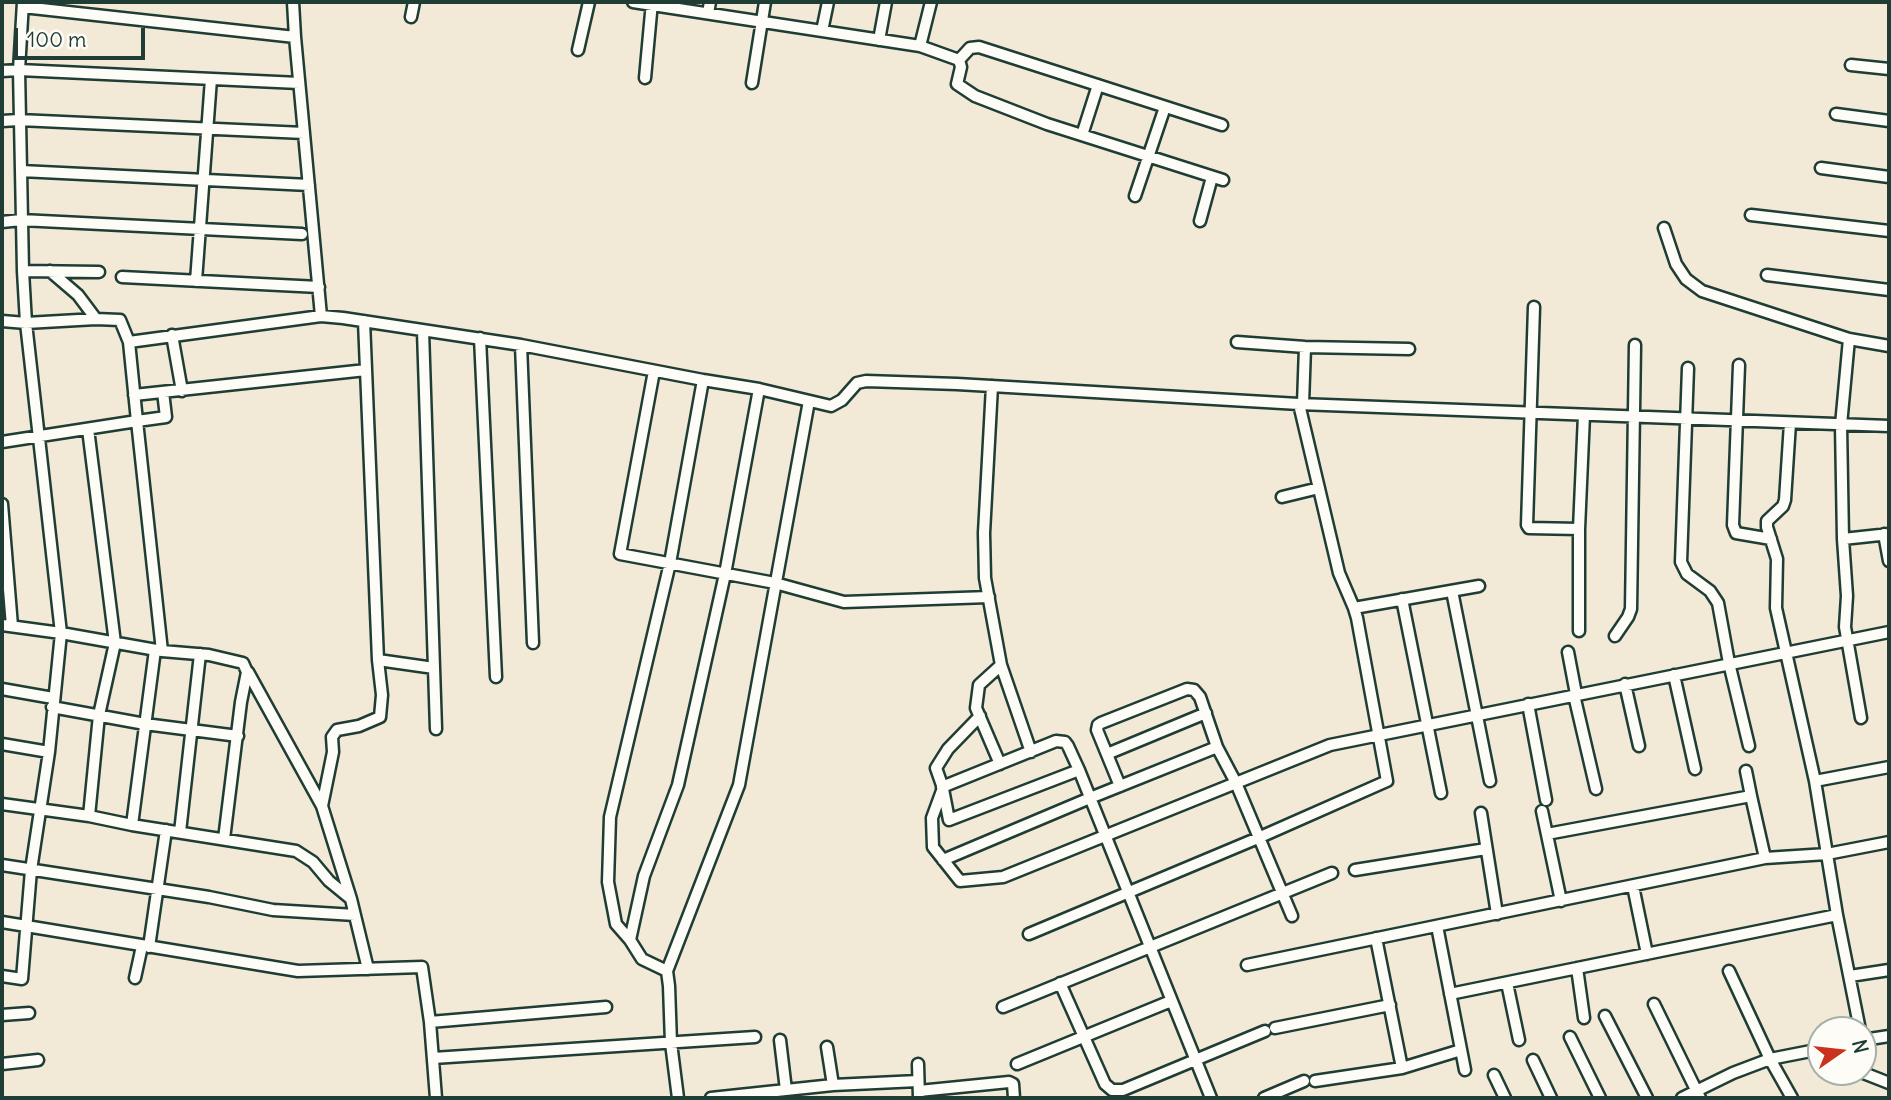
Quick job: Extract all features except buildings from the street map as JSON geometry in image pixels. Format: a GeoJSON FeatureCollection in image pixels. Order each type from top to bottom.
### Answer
{"type":"FeatureCollection","features":[{"type":"Feature","properties":{"kind":"street"},"geometry":{"type":"LineString","coordinates":[[293,2],[321,316]]}},
{"type":"Feature","properties":{"kind":"street"},"geometry":{"type":"LineString","coordinates":[[411,18],[415,2]]}},
{"type":"Feature","properties":{"kind":"street"},"geometry":{"type":"LineString","coordinates":[[578,50],[589,2]]}},
{"type":"Feature","properties":{"kind":"street"},"geometry":{"type":"LineString","coordinates":[[633,2],[920,46],[959,60]]}},
{"type":"Feature","properties":{"kind":"street"},"geometry":{"type":"LineString","coordinates":[[708,13],[710,2]]}},
{"type":"Feature","properties":{"kind":"street"},"geometry":{"type":"LineString","coordinates":[[752,83],[765,2]]}},
{"type":"Feature","properties":{"kind":"street"},"geometry":{"type":"LineString","coordinates":[[822,31],[828,2]]}},
{"type":"Feature","properties":{"kind":"street"},"geometry":{"type":"LineString","coordinates":[[878,40],[886,2]]}},
{"type":"Feature","properties":{"kind":"street"},"geometry":{"type":"LineString","coordinates":[[920,46],[931,2]]}},
{"type":"Feature","properties":{"kind":"street"},"geometry":{"type":"LineString","coordinates":[[645,78],[652,3]]}},
{"type":"Feature","properties":{"kind":"street"},"geometry":{"type":"LineString","coordinates":[[2,976],[22,979],[31,870],[49,752],[61,633],[26,323],[19,120],[23,4],[295,37]]}},
{"type":"Feature","properties":{"kind":"street"},"geometry":{"type":"LineString","coordinates":[[959,60],[970,48],[979,47],[1222,125]]}},
{"type":"Feature","properties":{"kind":"street"},"geometry":{"type":"LineString","coordinates":[[959,60],[961,67],[957,84],[968,92],[1047,124],[1217,178],[1200,221]]}},
{"type":"Feature","properties":{"kind":"street"},"geometry":{"type":"LineString","coordinates":[[1851,65],[1889,69]]}},
{"type":"Feature","properties":{"kind":"street"},"geometry":{"type":"LineString","coordinates":[[2,71],[299,83]]}},
{"type":"Feature","properties":{"kind":"street"},"geometry":{"type":"LineString","coordinates":[[196,281],[211,79]]}},
{"type":"Feature","properties":{"kind":"street"},"geometry":{"type":"LineString","coordinates":[[1082,135],[1098,85]]}},
{"type":"Feature","properties":{"kind":"street"},"geometry":{"type":"LineString","coordinates":[[1135,196],[1165,107]]}},
{"type":"Feature","properties":{"kind":"street"},"geometry":{"type":"LineString","coordinates":[[1836,114],[1889,121]]}},
{"type":"Feature","properties":{"kind":"street"},"geometry":{"type":"LineString","coordinates":[[2,121],[304,133]]}},
{"type":"Feature","properties":{"kind":"street"},"geometry":{"type":"LineString","coordinates":[[1821,167],[1889,177]]}},
{"type":"Feature","properties":{"kind":"street"},"geometry":{"type":"LineString","coordinates":[[20,171],[309,185]]}},
{"type":"Feature","properties":{"kind":"street"},"geometry":{"type":"LineString","coordinates":[[1751,215],[1889,231]]}},
{"type":"Feature","properties":{"kind":"street"},"geometry":{"type":"LineString","coordinates":[[2,222],[21,220],[302,234]]}},
{"type":"Feature","properties":{"kind":"street"},"geometry":{"type":"LineString","coordinates":[[1664,228],[1676,264],[1686,279],[1702,291],[1849,339],[1889,346]]}},
{"type":"Feature","properties":{"kind":"street"},"geometry":{"type":"LineString","coordinates":[[23,271],[99,272]]}},
{"type":"Feature","properties":{"kind":"street"},"geometry":{"type":"LineString","coordinates":[[50,271],[78,295],[96,319]]}},
{"type":"Feature","properties":{"kind":"street"},"geometry":{"type":"LineString","coordinates":[[1767,275],[1889,290]]}},
{"type":"Feature","properties":{"kind":"street"},"geometry":{"type":"LineString","coordinates":[[122,276],[319,288]]}},
{"type":"Feature","properties":{"kind":"street"},"geometry":{"type":"LineString","coordinates":[[1534,307],[1527,525],[1529,528],[1578,529]]}},
{"type":"Feature","properties":{"kind":"street"},"geometry":{"type":"LineString","coordinates":[[129,342],[321,316],[521,345],[759,389],[831,406],[842,400],[857,383],[866,381],[1301,404],[1889,426]]}},
{"type":"Feature","properties":{"kind":"street"},"geometry":{"type":"LineString","coordinates":[[2,321],[26,323],[120,320],[129,342],[159,651],[145,724],[132,825]]}},
{"type":"Feature","properties":{"kind":"street"},"geometry":{"type":"LineString","coordinates":[[322,806],[333,752],[332,737],[337,730],[359,726],[380,717],[382,695],[378,660],[364,321]]}},
{"type":"Feature","properties":{"kind":"street"},"geometry":{"type":"LineString","coordinates":[[423,331],[436,729]]}},
{"type":"Feature","properties":{"kind":"street"},"geometry":{"type":"LineString","coordinates":[[172,335],[182,391]]}},
{"type":"Feature","properties":{"kind":"street"},"geometry":{"type":"LineString","coordinates":[[480,338],[496,677]]}},
{"type":"Feature","properties":{"kind":"street"},"geometry":{"type":"LineString","coordinates":[[1849,339],[1841,425],[1845,627],[1861,718]]}},
{"type":"Feature","properties":{"kind":"street"},"geometry":{"type":"LineString","coordinates":[[1237,342],[1305,347],[1409,349]]}},
{"type":"Feature","properties":{"kind":"street"},"geometry":{"type":"LineString","coordinates":[[521,345],[533,643]]}},
{"type":"Feature","properties":{"kind":"street"},"geometry":{"type":"LineString","coordinates":[[1615,636],[1631,608],[1635,345]]}},
{"type":"Feature","properties":{"kind":"street"},"geometry":{"type":"LineString","coordinates":[[1029,934],[1387,781],[1354,608],[1339,573],[1301,404],[1305,347]]}},
{"type":"Feature","properties":{"kind":"street"},"geometry":{"type":"LineString","coordinates":[[1739,365],[1734,529],[1736,533],[1771,539]]}},
{"type":"Feature","properties":{"kind":"street"},"geometry":{"type":"LineString","coordinates":[[1688,368],[1681,562],[1687,574],[1710,591],[1718,603],[1749,746]]}},
{"type":"Feature","properties":{"kind":"street"},"geometry":{"type":"LineString","coordinates":[[134,395],[366,370]]}},
{"type":"Feature","properties":{"kind":"street"},"geometry":{"type":"LineString","coordinates":[[654,371],[621,554],[775,583],[844,602],[989,597]]}},
{"type":"Feature","properties":{"kind":"street"},"geometry":{"type":"LineString","coordinates":[[667,971],[642,960],[616,924],[608,882],[610,817],[670,563],[703,380]]}},
{"type":"Feature","properties":{"kind":"street"},"geometry":{"type":"LineString","coordinates":[[992,386],[984,533],[985,578],[1001,664],[1031,752]]}},
{"type":"Feature","properties":{"kind":"street"},"geometry":{"type":"LineString","coordinates":[[630,940],[644,876],[678,785],[725,574],[759,389]]}},
{"type":"Feature","properties":{"kind":"street"},"geometry":{"type":"LineString","coordinates":[[2,442],[166,417],[163,392]]}},
{"type":"Feature","properties":{"kind":"street"},"geometry":{"type":"LineString","coordinates":[[678,1098],[671,1042],[667,971],[740,785],[810,401]]}},
{"type":"Feature","properties":{"kind":"street"},"geometry":{"type":"LineString","coordinates":[[1579,631],[1578,529],[1584,415]]}},
{"type":"Feature","properties":{"kind":"street"},"geometry":{"type":"LineString","coordinates":[[1790,423],[1786,500],[1767,521],[1777,559],[1775,598],[1815,781],[1857,1016]]}},
{"type":"Feature","properties":{"kind":"street"},"geometry":{"type":"LineString","coordinates":[[88,429],[115,643],[99,715],[89,816]]}},
{"type":"Feature","properties":{"kind":"street"},"geometry":{"type":"LineString","coordinates":[[1282,497],[1319,488]]}},
{"type":"Feature","properties":{"kind":"street"},"geometry":{"type":"LineString","coordinates":[[2,504],[7,625],[243,663],[322,806],[351,899],[368,969]]}},
{"type":"Feature","properties":{"kind":"street"},"geometry":{"type":"LineString","coordinates":[[1843,539],[1887,534],[1889,561]]}},
{"type":"Feature","properties":{"kind":"street"},"geometry":{"type":"LineString","coordinates":[[1354,608],[1479,586]]}},
{"type":"Feature","properties":{"kind":"street"},"geometry":{"type":"LineString","coordinates":[[1452,590],[1490,781]]}},
{"type":"Feature","properties":{"kind":"street"},"geometry":{"type":"LineString","coordinates":[[1402,599],[1441,793]]}},
{"type":"Feature","properties":{"kind":"street"},"geometry":{"type":"LineString","coordinates":[[1211,1098],[1149,947],[1105,837],[1079,770],[1065,742],[1056,741],[942,788],[932,818],[933,847],[960,881],[1003,877],[1105,837],[1330,745],[1889,632]]}},
{"type":"Feature","properties":{"kind":"street"},"geometry":{"type":"LineString","coordinates":[[1568,652],[1595,789]]}},
{"type":"Feature","properties":{"kind":"street"},"geometry":{"type":"LineString","coordinates":[[180,832],[200,654]]}},
{"type":"Feature","properties":{"kind":"street"},"geometry":{"type":"LineString","coordinates":[[378,660],[434,668]]}},
{"type":"Feature","properties":{"kind":"street"},"geometry":{"type":"LineString","coordinates":[[1000,764],[976,708],[976,695],[979,685],[1001,664]]}},
{"type":"Feature","properties":{"kind":"street"},"geometry":{"type":"LineString","coordinates":[[224,839],[247,672]]}},
{"type":"Feature","properties":{"kind":"street"},"geometry":{"type":"LineString","coordinates":[[1674,674],[1695,769]]}},
{"type":"Feature","properties":{"kind":"street"},"geometry":{"type":"LineString","coordinates":[[1625,684],[1639,746]]}},
{"type":"Feature","properties":{"kind":"street"},"geometry":{"type":"LineString","coordinates":[[2,689],[99,715],[238,736]]}},
{"type":"Feature","properties":{"kind":"street"},"geometry":{"type":"LineString","coordinates":[[1120,786],[1097,730],[1098,725],[1187,689],[1194,691],[1200,697],[1217,747],[1236,783],[1292,916]]}},
{"type":"Feature","properties":{"kind":"street"},"geometry":{"type":"LineString","coordinates":[[1528,704],[1546,800]]}},
{"type":"Feature","properties":{"kind":"street"},"geometry":{"type":"LineString","coordinates":[[1107,754],[1206,713]]}},
{"type":"Feature","properties":{"kind":"street"},"geometry":{"type":"LineString","coordinates":[[980,716],[948,749],[936,768],[948,820],[1079,770]]}},
{"type":"Feature","properties":{"kind":"street"},"geometry":{"type":"LineString","coordinates":[[2,744],[49,752]]}},
{"type":"Feature","properties":{"kind":"street"},"geometry":{"type":"LineString","coordinates":[[943,860],[1217,747]]}},
{"type":"Feature","properties":{"kind":"street"},"geometry":{"type":"LineString","coordinates":[[1815,781],[1889,767]]}},
{"type":"Feature","properties":{"kind":"street"},"geometry":{"type":"LineString","coordinates":[[1746,771],[1765,858]]}},
{"type":"Feature","properties":{"kind":"street"},"geometry":{"type":"LineString","coordinates":[[1547,834],[1751,796]]}},
{"type":"Feature","properties":{"kind":"street"},"geometry":{"type":"LineString","coordinates":[[2,804],[296,851],[313,862],[329,881],[351,899]]}},
{"type":"Feature","properties":{"kind":"street"},"geometry":{"type":"LineString","coordinates":[[1542,811],[1561,901]]}},
{"type":"Feature","properties":{"kind":"street"},"geometry":{"type":"LineString","coordinates":[[1481,813],[1497,914]]}},
{"type":"Feature","properties":{"kind":"street"},"geometry":{"type":"LineString","coordinates":[[135,978],[146,946],[158,889],[166,830]]}},
{"type":"Feature","properties":{"kind":"street"},"geometry":{"type":"LineString","coordinates":[[1247,965],[1765,858],[1827,854],[1889,842]]}},
{"type":"Feature","properties":{"kind":"street"},"geometry":{"type":"LineString","coordinates":[[1355,870],[1486,849]]}},
{"type":"Feature","properties":{"kind":"street"},"geometry":{"type":"LineString","coordinates":[[2,865],[273,910],[355,915]]}},
{"type":"Feature","properties":{"kind":"street"},"geometry":{"type":"LineString","coordinates":[[1003,1007],[1332,873]]}},
{"type":"Feature","properties":{"kind":"street"},"geometry":{"type":"LineString","coordinates":[[1633,886],[1647,954]]}},
{"type":"Feature","properties":{"kind":"street"},"geometry":{"type":"LineString","coordinates":[[1450,994],[1838,915]]}},
{"type":"Feature","properties":{"kind":"street"},"geometry":{"type":"LineString","coordinates":[[2,922],[298,971],[422,967],[430,1022],[436,1098]]}},
{"type":"Feature","properties":{"kind":"street"},"geometry":{"type":"LineString","coordinates":[[1437,926],[1465,1070]]}},
{"type":"Feature","properties":{"kind":"street"},"geometry":{"type":"LineString","coordinates":[[1376,939],[1402,1068]]}},
{"type":"Feature","properties":{"kind":"street"},"geometry":{"type":"LineString","coordinates":[[1577,968],[1584,1018]]}},
{"type":"Feature","properties":{"kind":"street"},"geometry":{"type":"LineString","coordinates":[[1850,976],[1889,970]]}},
{"type":"Feature","properties":{"kind":"street"},"geometry":{"type":"LineString","coordinates":[[1729,971],[1770,1059],[1792,1098]]}},
{"type":"Feature","properties":{"kind":"street"},"geometry":{"type":"LineString","coordinates":[[1060,983],[1105,1084],[1111,1090],[1122,1090],[1270,1029],[1390,1005]]}},
{"type":"Feature","properties":{"kind":"street"},"geometry":{"type":"LineString","coordinates":[[1507,983],[1519,1040]]}},
{"type":"Feature","properties":{"kind":"street"},"geometry":{"type":"LineString","coordinates":[[1017,1065],[1171,1001]]}},
{"type":"Feature","properties":{"kind":"street"},"geometry":{"type":"LineString","coordinates":[[1654,1004],[1698,1095]]}},
{"type":"Feature","properties":{"kind":"street"},"geometry":{"type":"LineString","coordinates":[[430,1022],[606,1007]]}},
{"type":"Feature","properties":{"kind":"street"},"geometry":{"type":"LineString","coordinates":[[2,1015],[29,1013]]}},
{"type":"Feature","properties":{"kind":"street"},"geometry":{"type":"LineString","coordinates":[[1605,1016],[1647,1098]]}},
{"type":"Feature","properties":{"kind":"street"},"geometry":{"type":"LineString","coordinates":[[433,1058],[755,1037]]}},
{"type":"Feature","properties":{"kind":"street"},"geometry":{"type":"LineString","coordinates":[[1570,1037],[1600,1098]]}},
{"type":"Feature","properties":{"kind":"street"},"geometry":{"type":"LineString","coordinates":[[780,1040],[786,1090]]}},
{"type":"Feature","properties":{"kind":"street"},"geometry":{"type":"LineString","coordinates":[[827,1047],[833,1085]]}},
{"type":"Feature","properties":{"kind":"street"},"geometry":{"type":"LineString","coordinates":[[1264,1098],[1310,1081],[1402,1068],[1461,1051]]}},
{"type":"Feature","properties":{"kind":"street"},"geometry":{"type":"LineString","coordinates":[[1682,1098],[1698,1095],[1733,1073],[1770,1059],[1807,1052]]}},
{"type":"Feature","properties":{"kind":"street"},"geometry":{"type":"LineString","coordinates":[[2,1065],[38,1060]]}},
{"type":"Feature","properties":{"kind":"street"},"geometry":{"type":"LineString","coordinates":[[1532,1060],[1551,1098]]}},
{"type":"Feature","properties":{"kind":"street"},"geometry":{"type":"LineString","coordinates":[[918,1064],[919,1090]]}},
{"type":"Feature","properties":{"kind":"street"},"geometry":{"type":"LineString","coordinates":[[1494,1074],[1505,1098]]}},
{"type":"Feature","properties":{"kind":"street"},"geometry":{"type":"LineString","coordinates":[[712,1098],[833,1085],[919,1090],[1009,1082],[1013,1084],[1014,1098]]}}]}
